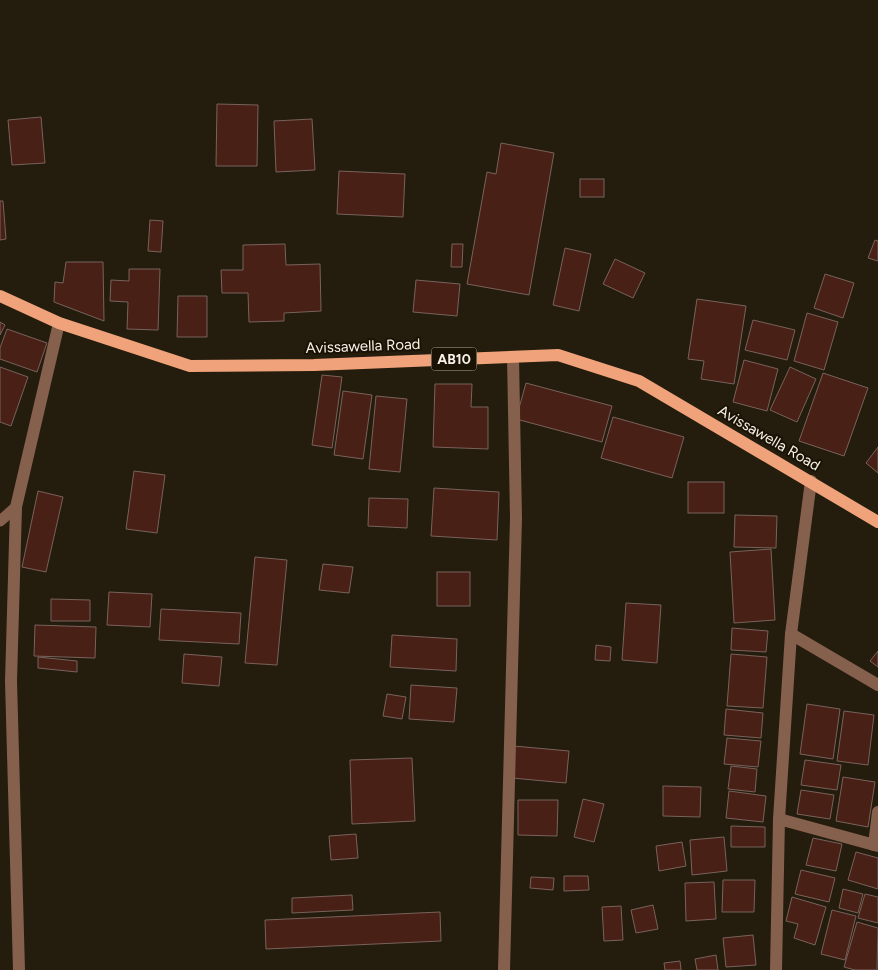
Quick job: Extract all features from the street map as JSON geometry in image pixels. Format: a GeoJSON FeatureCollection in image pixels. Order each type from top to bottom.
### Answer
{"type":"FeatureCollection","features":[{"type":"Feature","properties":{"kind":"main road","name":"Avissawella Road"},"geometry":{"type":"LineString","coordinates":[[0,296],[59,324],[190,366],[314,365],[558,355],[639,381],[878,522]]}},
{"type":"Feature","properties":{"kind":"street"},"geometry":{"type":"LineString","coordinates":[[19,970],[6,680],[16,507],[59,324]]}},
{"type":"Feature","properties":{"kind":"street"},"geometry":{"type":"LineString","coordinates":[[504,970],[516,518],[513,357]]}},
{"type":"Feature","properties":{"kind":"street"},"geometry":{"type":"LineString","coordinates":[[780,969],[779,820],[790,634],[811,481]]}},
{"type":"Feature","properties":{"kind":"street"},"geometry":{"type":"LineString","coordinates":[[790,634],[878,685]]}},
{"type":"Feature","properties":{"kind":"street"},"geometry":{"type":"LineString","coordinates":[[779,820],[876,846],[878,812]]}},
{"type":"Feature","properties":{"kind":"lane"},"geometry":{"type":"LineString","coordinates":[[0,521],[16,507]]}},
{"type":"Feature","properties":{"kind":"building"},"geometry":{"type":"Polygon","coordinates":[[[217,104],[258,105],[257,166],[216,166],[217,104]]]}},
{"type":"Feature","properties":{"kind":"building"},"geometry":{"type":"Polygon","coordinates":[[[41,117],[45,163],[12,165],[8,120],[41,117]]]}},
{"type":"Feature","properties":{"kind":"building"},"geometry":{"type":"Polygon","coordinates":[[[312,119],[315,170],[276,172],[274,121],[312,119]]]}},
{"type":"Feature","properties":{"kind":"building"},"geometry":{"type":"Polygon","coordinates":[[[501,143],[554,153],[529,295],[467,284],[487,172],[496,174],[501,143]]]}},
{"type":"Feature","properties":{"kind":"building"},"geometry":{"type":"Polygon","coordinates":[[[339,171],[405,174],[403,217],[337,214],[339,171]]]}},
{"type":"Feature","properties":{"kind":"building"},"geometry":{"type":"Polygon","coordinates":[[[580,179],[604,179],[604,197],[580,197],[580,179]]]}},
{"type":"Feature","properties":{"kind":"building"},"geometry":{"type":"Polygon","coordinates":[[[0,201],[3,201],[6,239],[0,240],[0,201]]]}},
{"type":"Feature","properties":{"kind":"building"},"geometry":{"type":"Polygon","coordinates":[[[150,220],[163,221],[161,252],[148,251],[150,220]]]}},
{"type":"Feature","properties":{"kind":"building"},"geometry":{"type":"Polygon","coordinates":[[[875,240],[878,241],[878,261],[868,258],[875,240]]]}},
{"type":"Feature","properties":{"kind":"building"},"geometry":{"type":"Polygon","coordinates":[[[285,244],[286,265],[320,264],[321,311],[284,313],[284,321],[249,322],[248,293],[222,293],[221,270],[243,270],[243,245],[285,244]]]}},
{"type":"Feature","properties":{"kind":"building"},"geometry":{"type":"Polygon","coordinates":[[[452,244],[463,244],[462,267],[451,267],[452,244]]]}},
{"type":"Feature","properties":{"kind":"building"},"geometry":{"type":"Polygon","coordinates":[[[565,248],[591,254],[579,311],[553,305],[565,248]]]}},
{"type":"Feature","properties":{"kind":"building"},"geometry":{"type":"Polygon","coordinates":[[[615,259],[645,273],[633,298],[603,284],[615,259]]]}},
{"type":"Feature","properties":{"kind":"building"},"geometry":{"type":"Polygon","coordinates":[[[66,262],[103,262],[104,321],[54,302],[55,282],[63,283],[66,262]]]}},
{"type":"Feature","properties":{"kind":"building"},"geometry":{"type":"Polygon","coordinates":[[[129,269],[160,269],[158,330],[127,329],[128,302],[110,301],[111,280],[129,281],[129,269]]]}},
{"type":"Feature","properties":{"kind":"building"},"geometry":{"type":"Polygon","coordinates":[[[825,274],[854,283],[843,318],[814,308],[825,274]]]}},
{"type":"Feature","properties":{"kind":"building"},"geometry":{"type":"Polygon","coordinates":[[[416,280],[460,284],[457,316],[413,312],[416,280]]]}},
{"type":"Feature","properties":{"kind":"building"},"geometry":{"type":"Polygon","coordinates":[[[178,296],[207,296],[207,337],[177,337],[178,296]]]}},
{"type":"Feature","properties":{"kind":"building"},"geometry":{"type":"Polygon","coordinates":[[[697,299],[746,306],[734,384],[701,379],[704,361],[688,359],[697,299]]]}},
{"type":"Feature","properties":{"kind":"building"},"geometry":{"type":"Polygon","coordinates":[[[807,313],[838,322],[824,370],[794,361],[807,313]]]}},
{"type":"Feature","properties":{"kind":"building"},"geometry":{"type":"Polygon","coordinates":[[[753,320],[795,330],[787,360],[745,350],[753,320]]]}},
{"type":"Feature","properties":{"kind":"building"},"geometry":{"type":"Polygon","coordinates":[[[0,322],[5,325],[0,335],[0,322]]]}},
{"type":"Feature","properties":{"kind":"building"},"geometry":{"type":"Polygon","coordinates":[[[7,329],[47,343],[37,372],[0,359],[0,348],[7,329]]]}},
{"type":"Feature","properties":{"kind":"building"},"geometry":{"type":"Polygon","coordinates":[[[744,360],[778,369],[767,411],[733,402],[744,360]]]}},
{"type":"Feature","properties":{"kind":"building"},"geometry":{"type":"Polygon","coordinates":[[[0,367],[28,377],[11,426],[0,422],[0,367]]]}},
{"type":"Feature","properties":{"kind":"building"},"geometry":{"type":"Polygon","coordinates":[[[790,367],[816,379],[797,422],[770,410],[790,367]]]}},
{"type":"Feature","properties":{"kind":"building"},"geometry":{"type":"Polygon","coordinates":[[[823,373],[868,388],[844,456],[799,441],[823,373]]]}},
{"type":"Feature","properties":{"kind":"building"},"geometry":{"type":"Polygon","coordinates":[[[322,375],[342,377],[332,448],[312,445],[322,375]]]}},
{"type":"Feature","properties":{"kind":"building"},"geometry":{"type":"Polygon","coordinates":[[[526,383],[612,406],[602,442],[516,419],[526,383]]]}},
{"type":"Feature","properties":{"kind":"building"},"geometry":{"type":"Polygon","coordinates":[[[435,384],[472,384],[471,407],[488,407],[488,449],[433,447],[435,384]]]}},
{"type":"Feature","properties":{"kind":"building"},"geometry":{"type":"Polygon","coordinates":[[[343,391],[372,395],[363,459],[334,455],[343,391]]]}},
{"type":"Feature","properties":{"kind":"building"},"geometry":{"type":"Polygon","coordinates":[[[376,396],[407,399],[400,472],[369,469],[376,396]]]}},
{"type":"Feature","properties":{"kind":"building"},"geometry":{"type":"Polygon","coordinates":[[[613,417],[684,437],[672,478],[601,458],[613,417]]]}},
{"type":"Feature","properties":{"kind":"building"},"geometry":{"type":"Polygon","coordinates":[[[878,447],[878,473],[866,463],[878,447]]]}},
{"type":"Feature","properties":{"kind":"building"},"geometry":{"type":"Polygon","coordinates":[[[134,471],[165,475],[157,533],[126,529],[134,471]]]}},
{"type":"Feature","properties":{"kind":"building"},"geometry":{"type":"Polygon","coordinates":[[[688,482],[724,482],[724,513],[688,513],[688,482]]]}},
{"type":"Feature","properties":{"kind":"building"},"geometry":{"type":"Polygon","coordinates":[[[434,488],[499,492],[497,540],[431,536],[434,488]]]}},
{"type":"Feature","properties":{"kind":"building"},"geometry":{"type":"Polygon","coordinates":[[[38,491],[63,497],[46,572],[22,567],[38,491]]]}},
{"type":"Feature","properties":{"kind":"building"},"geometry":{"type":"Polygon","coordinates":[[[369,498],[408,499],[407,528],[368,526],[369,498]]]}},
{"type":"Feature","properties":{"kind":"building"},"geometry":{"type":"Polygon","coordinates":[[[735,515],[777,516],[776,548],[734,547],[735,515]]]}},
{"type":"Feature","properties":{"kind":"building"},"geometry":{"type":"Polygon","coordinates":[[[771,549],[775,620],[734,623],[730,552],[771,549]]]}},
{"type":"Feature","properties":{"kind":"building"},"geometry":{"type":"Polygon","coordinates":[[[255,557],[287,560],[277,665],[245,663],[255,557]]]}},
{"type":"Feature","properties":{"kind":"building"},"geometry":{"type":"Polygon","coordinates":[[[323,564],[353,567],[349,593],[319,590],[323,564]]]}},
{"type":"Feature","properties":{"kind":"building"},"geometry":{"type":"Polygon","coordinates":[[[437,572],[470,572],[470,606],[437,606],[437,572]]]}},
{"type":"Feature","properties":{"kind":"building"},"geometry":{"type":"Polygon","coordinates":[[[109,592],[152,594],[150,627],[107,625],[109,592]]]}},
{"type":"Feature","properties":{"kind":"building"},"geometry":{"type":"Polygon","coordinates":[[[51,599],[90,600],[90,621],[51,621],[51,599]]]}},
{"type":"Feature","properties":{"kind":"building"},"geometry":{"type":"Polygon","coordinates":[[[626,603],[661,605],[657,663],[622,660],[626,603]]]}},
{"type":"Feature","properties":{"kind":"building"},"geometry":{"type":"Polygon","coordinates":[[[161,609],[241,613],[239,644],[159,640],[161,609]]]}},
{"type":"Feature","properties":{"kind":"building"},"geometry":{"type":"Polygon","coordinates":[[[35,625],[96,627],[95,658],[34,656],[35,625]]]}},
{"type":"Feature","properties":{"kind":"building"},"geometry":{"type":"Polygon","coordinates":[[[732,628],[768,631],[766,652],[731,650],[732,628]]]}},
{"type":"Feature","properties":{"kind":"building"},"geometry":{"type":"Polygon","coordinates":[[[392,635],[457,639],[456,671],[390,667],[392,635]]]}},
{"type":"Feature","properties":{"kind":"building"},"geometry":{"type":"Polygon","coordinates":[[[596,645],[611,647],[610,661],[595,660],[596,645]]]}},
{"type":"Feature","properties":{"kind":"building"},"geometry":{"type":"Polygon","coordinates":[[[878,651],[878,667],[870,661],[878,651]]]}},
{"type":"Feature","properties":{"kind":"building"},"geometry":{"type":"Polygon","coordinates":[[[184,654],[222,657],[219,686],[182,683],[184,654]]]}},
{"type":"Feature","properties":{"kind":"building"},"geometry":{"type":"Polygon","coordinates":[[[731,654],[767,657],[763,708],[727,706],[731,654]]]}},
{"type":"Feature","properties":{"kind":"building"},"geometry":{"type":"Polygon","coordinates":[[[38,657],[77,661],[77,672],[38,668],[38,657]]]}},
{"type":"Feature","properties":{"kind":"building"},"geometry":{"type":"Polygon","coordinates":[[[411,685],[457,688],[454,722],[409,719],[411,685]]]}},
{"type":"Feature","properties":{"kind":"building"},"geometry":{"type":"Polygon","coordinates":[[[387,694],[406,697],[402,719],[383,716],[387,694]]]}},
{"type":"Feature","properties":{"kind":"building"},"geometry":{"type":"Polygon","coordinates":[[[807,704],[840,709],[833,759],[800,754],[807,704]]]}},
{"type":"Feature","properties":{"kind":"building"},"geometry":{"type":"Polygon","coordinates":[[[726,709],[763,713],[761,738],[724,735],[726,709]]]}},
{"type":"Feature","properties":{"kind":"building"},"geometry":{"type":"Polygon","coordinates":[[[844,711],[874,715],[868,765],[837,761],[844,711]]]}},
{"type":"Feature","properties":{"kind":"building"},"geometry":{"type":"Polygon","coordinates":[[[727,738],[761,741],[758,767],[724,764],[727,738]]]}},
{"type":"Feature","properties":{"kind":"building"},"geometry":{"type":"Polygon","coordinates":[[[514,746],[569,751],[566,783],[512,778],[514,746]]]}},
{"type":"Feature","properties":{"kind":"building"},"geometry":{"type":"Polygon","coordinates":[[[412,758],[415,821],[352,824],[350,760],[412,758]]]}},
{"type":"Feature","properties":{"kind":"building"},"geometry":{"type":"Polygon","coordinates":[[[805,760],[841,765],[837,790],[801,785],[805,760]]]}},
{"type":"Feature","properties":{"kind":"building"},"geometry":{"type":"Polygon","coordinates":[[[731,766],[757,769],[755,792],[728,789],[731,766]]]}},
{"type":"Feature","properties":{"kind":"building"},"geometry":{"type":"Polygon","coordinates":[[[843,777],[875,782],[868,827],[836,821],[843,777]]]}},
{"type":"Feature","properties":{"kind":"building"},"geometry":{"type":"Polygon","coordinates":[[[663,786],[701,787],[700,817],[663,816],[663,786]]]}},
{"type":"Feature","properties":{"kind":"building"},"geometry":{"type":"Polygon","coordinates":[[[801,790],[834,795],[830,819],[797,814],[801,790]]]}},
{"type":"Feature","properties":{"kind":"building"},"geometry":{"type":"Polygon","coordinates":[[[729,791],[766,796],[763,822],[726,818],[729,791]]]}},
{"type":"Feature","properties":{"kind":"building"},"geometry":{"type":"Polygon","coordinates":[[[583,799],[604,804],[594,842],[574,837],[583,799]]]}},
{"type":"Feature","properties":{"kind":"building"},"geometry":{"type":"Polygon","coordinates":[[[518,800],[558,800],[557,836],[518,835],[518,800]]]}},
{"type":"Feature","properties":{"kind":"building"},"geometry":{"type":"Polygon","coordinates":[[[731,826],[765,827],[765,847],[731,847],[731,826]]]}},
{"type":"Feature","properties":{"kind":"building"},"geometry":{"type":"Polygon","coordinates":[[[356,834],[358,858],[331,860],[329,836],[356,834]]]}},
{"type":"Feature","properties":{"kind":"building"},"geometry":{"type":"Polygon","coordinates":[[[724,837],[727,871],[692,875],[690,840],[724,837]]]}},
{"type":"Feature","properties":{"kind":"building"},"geometry":{"type":"Polygon","coordinates":[[[813,838],[842,844],[836,871],[806,865],[813,838]]]}},
{"type":"Feature","properties":{"kind":"building"},"geometry":{"type":"Polygon","coordinates":[[[682,842],[686,866],[659,871],[656,846],[682,842]]]}},
{"type":"Feature","properties":{"kind":"building"},"geometry":{"type":"Polygon","coordinates":[[[856,852],[878,858],[878,889],[848,880],[856,852]]]}},
{"type":"Feature","properties":{"kind":"building"},"geometry":{"type":"Polygon","coordinates":[[[801,870],[835,878],[829,902],[795,894],[801,870]]]}},
{"type":"Feature","properties":{"kind":"building"},"geometry":{"type":"Polygon","coordinates":[[[564,876],[588,876],[589,890],[564,891],[564,876]]]}},
{"type":"Feature","properties":{"kind":"building"},"geometry":{"type":"Polygon","coordinates":[[[531,877],[554,878],[553,890],[530,888],[531,877]]]}},
{"type":"Feature","properties":{"kind":"building"},"geometry":{"type":"Polygon","coordinates":[[[723,880],[755,880],[754,912],[722,912],[723,880]]]}},
{"type":"Feature","properties":{"kind":"building"},"geometry":{"type":"Polygon","coordinates":[[[714,882],[716,919],[686,921],[685,883],[714,882]]]}},
{"type":"Feature","properties":{"kind":"building"},"geometry":{"type":"Polygon","coordinates":[[[843,889],[863,894],[858,913],[839,908],[843,889]]]}},
{"type":"Feature","properties":{"kind":"building"},"geometry":{"type":"Polygon","coordinates":[[[865,894],[878,897],[878,923],[858,918],[865,894]]]}},
{"type":"Feature","properties":{"kind":"building"},"geometry":{"type":"Polygon","coordinates":[[[352,895],[353,910],[292,913],[292,898],[352,895]]]}},
{"type":"Feature","properties":{"kind":"building"},"geometry":{"type":"Polygon","coordinates":[[[792,897],[826,907],[815,945],[794,938],[798,924],[786,921],[792,897]]]}},
{"type":"Feature","properties":{"kind":"building"},"geometry":{"type":"Polygon","coordinates":[[[653,905],[658,929],[636,933],[631,910],[653,905]]]}},
{"type":"Feature","properties":{"kind":"building"},"geometry":{"type":"Polygon","coordinates":[[[621,906],[623,940],[604,941],[602,907],[621,906]]]}},
{"type":"Feature","properties":{"kind":"building"},"geometry":{"type":"Polygon","coordinates":[[[832,910],[856,916],[845,960],[821,954],[832,910]]]}},
{"type":"Feature","properties":{"kind":"building"},"geometry":{"type":"Polygon","coordinates":[[[440,912],[441,941],[266,949],[265,920],[440,912]]]}},
{"type":"Feature","properties":{"kind":"building"},"geometry":{"type":"Polygon","coordinates":[[[857,922],[878,928],[877,970],[855,970],[844,967],[857,922]]]}},
{"type":"Feature","properties":{"kind":"building"},"geometry":{"type":"Polygon","coordinates":[[[753,935],[756,965],[726,967],[723,938],[753,935]]]}},
{"type":"Feature","properties":{"kind":"building"},"geometry":{"type":"Polygon","coordinates":[[[716,955],[718,970],[697,970],[695,959],[716,955]]]}},
{"type":"Feature","properties":{"kind":"building"},"geometry":{"type":"Polygon","coordinates":[[[680,961],[681,970],[665,970],[664,963],[680,961]]]}}]}
